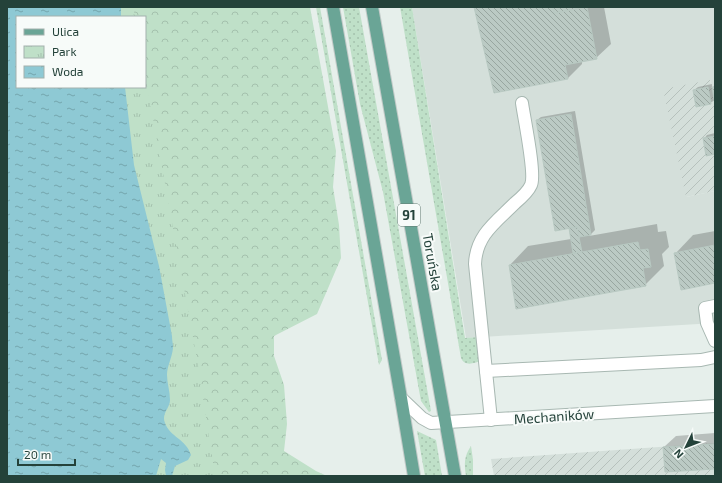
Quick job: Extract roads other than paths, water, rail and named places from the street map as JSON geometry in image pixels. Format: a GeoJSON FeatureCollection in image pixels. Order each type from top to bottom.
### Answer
{"type":"FeatureCollection","features":[{"type":"Feature","properties":{"kind":"main road"},"geometry":{"type":"LineString","coordinates":[[333,7],[414,476]]}},
{"type":"Feature","properties":{"kind":"main road","name":"Toruńska"},"geometry":{"type":"LineString","coordinates":[[372,7],[455,476]]}},
{"type":"Feature","properties":{"kind":"street"},"geometry":{"type":"LineString","coordinates":[[491,420],[475,253],[484,234],[522,197],[532,184],[533,172],[522,103]]}},
{"type":"Feature","properties":{"kind":"street"},"geometry":{"type":"LineString","coordinates":[[715,306],[705,308],[706,323],[715,341]]}},
{"type":"Feature","properties":{"kind":"street"},"geometry":{"type":"LineString","coordinates":[[486,371],[701,360],[715,357]]}},
{"type":"Feature","properties":{"kind":"street","name":"Mechaników"},"geometry":{"type":"LineString","coordinates":[[401,398],[422,418],[431,423],[715,406]]}},
{"type":"Feature","properties":{"kind":"water"},"geometry":{"type":"Polygon","coordinates":[[[7,7],[121,7],[121,16],[16,16],[16,88],[125,88],[134,165],[159,266],[172,336],[173,348],[167,375],[170,400],[164,420],[170,432],[186,445],[191,455],[188,460],[175,466],[172,476],[166,476],[166,463],[161,459],[156,476],[7,476],[7,7]]]}}]}
